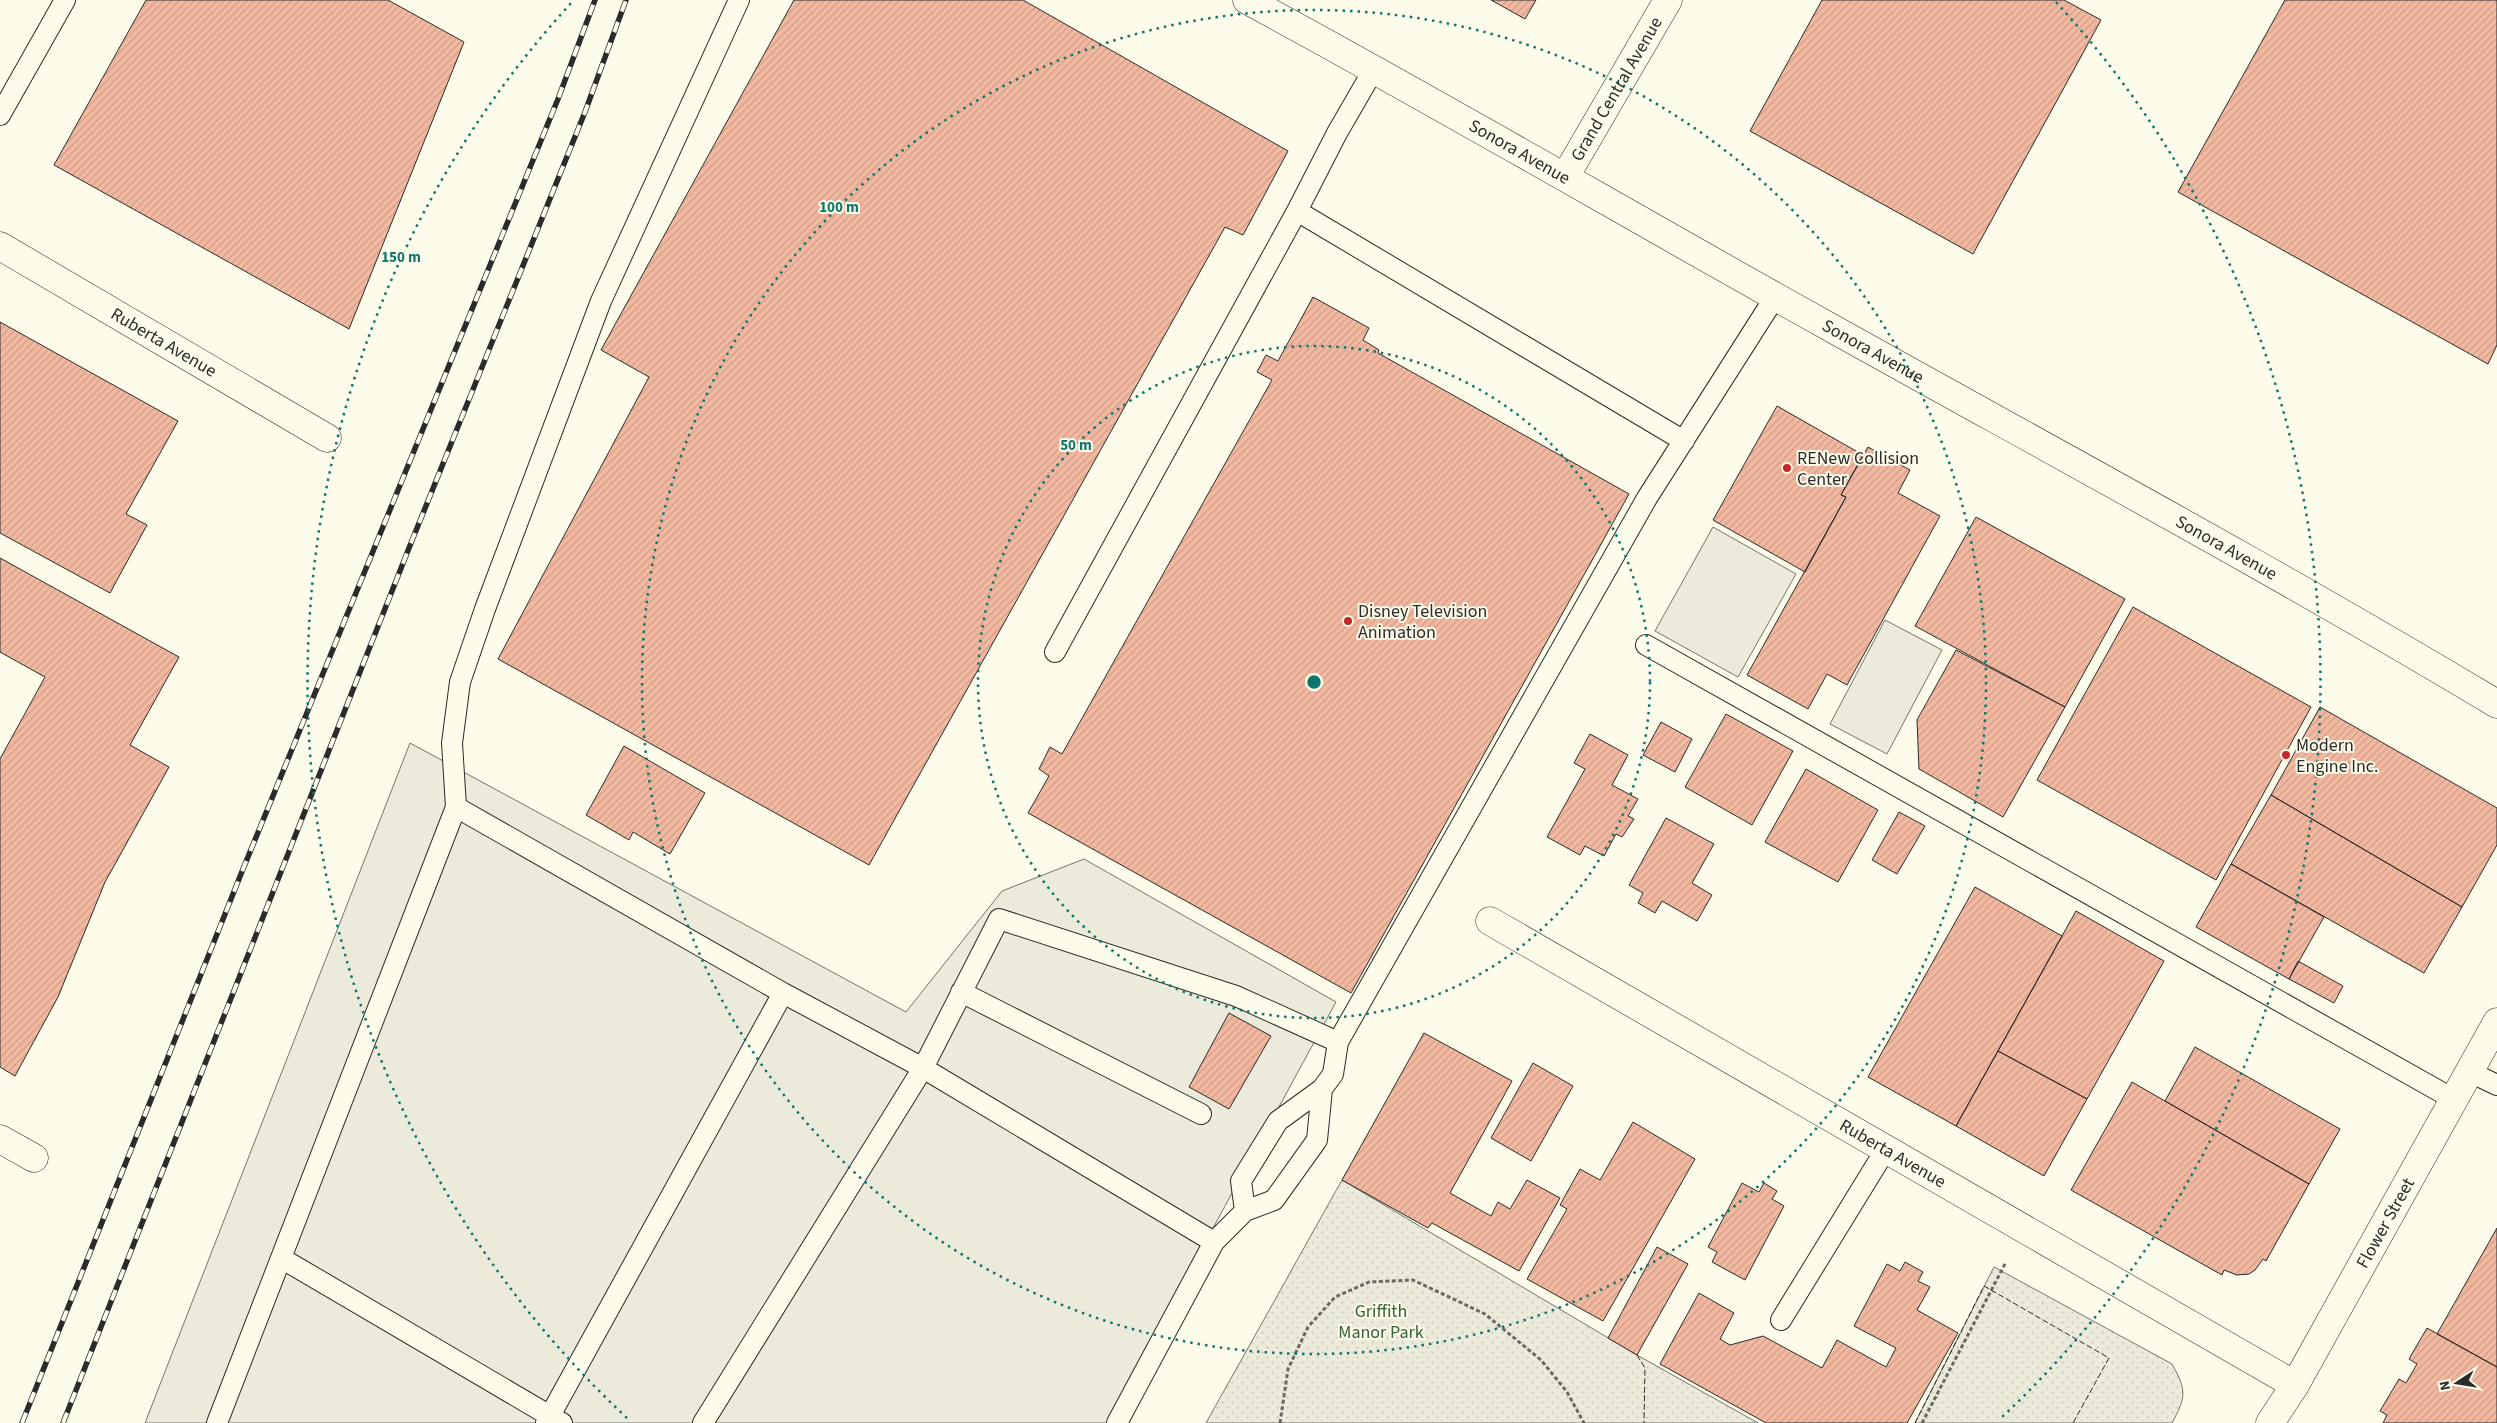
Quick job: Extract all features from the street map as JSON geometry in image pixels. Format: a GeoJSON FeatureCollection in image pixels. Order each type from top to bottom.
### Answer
{"type":"FeatureCollection","features":[{"type":"Feature","properties":{"kind":"main road","name":"Sonora Avenue"},"geometry":{"type":"LineString","coordinates":[[1247,0],[1374,69],[1775,297],[2378,633],[2497,704]]}},
{"type":"Feature","properties":{"kind":"main road","name":"Grand Central Avenue"},"geometry":{"type":"LineString","coordinates":[[1565,177],[1668,0]]}},
{"type":"Feature","properties":{"kind":"main road","name":"Ruberta Avenue"},"geometry":{"type":"LineString","coordinates":[[0,246],[327,438]]}},
{"type":"Feature","properties":{"kind":"main road","name":"Ruberta Avenue"},"geometry":{"type":"LineString","coordinates":[[1490,921],[2295,1384]]}},
{"type":"Feature","properties":{"kind":"main road","name":"Flower Street"},"geometry":{"type":"LineString","coordinates":[[2270,1423],[2295,1384],[2497,1022]]}},
{"type":"Feature","properties":{"kind":"main road"},"geometry":{"type":"LineString","coordinates":[[0,1139],[34,1158]]}},
{"type":"Feature","properties":{"kind":"lane"},"geometry":{"type":"LineString","coordinates":[[0,115],[66,0]]}},
{"type":"Feature","properties":{"kind":"lane"},"geometry":{"type":"LineString","coordinates":[[217,1423],[456,807],[452,743],[460,682],[485,609],[600,301],[739,0]]}},
{"type":"Feature","properties":{"kind":"lane"},"geometry":{"type":"LineString","coordinates":[[1055,652],[1297,212],[1337,133],[1374,69]]}},
{"type":"Feature","properties":{"kind":"lane"},"geometry":{"type":"LineString","coordinates":[[1297,212],[1684,441]]}},
{"type":"Feature","properties":{"kind":"lane"},"geometry":{"type":"LineString","coordinates":[[1245,1211],[1242,1181],[1278,1121],[1322,1088],[1333,1074],[1338,1042],[1647,498],[1775,297]]}},
{"type":"Feature","properties":{"kind":"lane"},"geometry":{"type":"LineString","coordinates":[[1646,645],[2455,1100]]}},
{"type":"Feature","properties":{"kind":"lane"},"geometry":{"type":"LineString","coordinates":[[456,807],[783,993],[923,1068],[1214,1242]]}},
{"type":"Feature","properties":{"kind":"lane"},"geometry":{"type":"LineString","coordinates":[[703,1423],[923,1068],[999,919],[1236,996],[1338,1042]]}},
{"type":"Feature","properties":{"kind":"lane"},"geometry":{"type":"LineString","coordinates":[[961,992],[1201,1114]]}},
{"type":"Feature","properties":{"kind":"lane"},"geometry":{"type":"LineString","coordinates":[[281,1258],[553,1421],[783,993]]}},
{"type":"Feature","properties":{"kind":"lane"},"geometry":{"type":"LineString","coordinates":[[2470,1072],[2497,1085]]}},
{"type":"Feature","properties":{"kind":"lane"},"geometry":{"type":"LineString","coordinates":[[1117,1423],[1214,1242],[1245,1211],[1274,1200],[1317,1140],[1322,1088]]}},
{"type":"Feature","properties":{"kind":"lane"},"geometry":{"type":"LineString","coordinates":[[1781,1320],[1886,1149]]}},
{"type":"Feature","properties":{"kind":"path"},"geometry":{"type":"LineString","coordinates":[[1922,1423],[2024,1229]]}},
{"type":"Feature","properties":{"kind":"path"},"geometry":{"type":"LineString","coordinates":[[1280,1423],[1288,1369],[1308,1327],[1335,1297],[1369,1282],[1413,1280],[1485,1314],[1542,1360],[1567,1392],[1584,1423]]}},
{"type":"Feature","properties":{"kind":"green space","name":"Griffith Manor Park"},"geometry":{"type":"Polygon","coordinates":[[[1342,1180],[1637,1355],[1758,1423],[1206,1423],[1342,1180]]]}},
{"type":"Feature","properties":{"kind":"green space"},"geometry":{"type":"Polygon","coordinates":[[[1994,1267],[2172,1364],[2180,1381],[2183,1394],[2180,1407],[2172,1423],[1915,1423],[1994,1267]]]}},
{"type":"Feature","properties":{"kind":"shaded area"},"geometry":{"type":"Polygon","coordinates":[[[1713,527],[1796,574],[1738,677],[1655,631],[1713,527]]]}},
{"type":"Feature","properties":{"kind":"shaded area"},"geometry":{"type":"Polygon","coordinates":[[[1885,620],[1942,650],[1887,754],[1830,724],[1885,620]]]}},
{"type":"Feature","properties":{"kind":"shaded area"},"geometry":{"type":"Polygon","coordinates":[[[410,743],[906,1012],[1002,891],[1084,859],[1336,1002],[1107,1423],[145,1423],[410,743]]]}},
{"type":"Feature","properties":{"kind":"building"},"geometry":{"type":"Polygon","coordinates":[[[146,0],[388,0],[464,42],[349,329],[54,165],[146,0]]]}},
{"type":"Feature","properties":{"kind":"building"},"geometry":{"type":"Polygon","coordinates":[[[794,0],[1023,0],[1288,151],[1243,235],[1225,227],[869,865],[498,659],[649,377],[601,350],[794,0]]]}},
{"type":"Feature","properties":{"kind":"building"},"geometry":{"type":"Polygon","coordinates":[[[1491,0],[1536,0],[1525,19],[1491,0]]]}},
{"type":"Feature","properties":{"kind":"building"},"geometry":{"type":"Polygon","coordinates":[[[1822,0],[2064,0],[2101,20],[1973,254],[1750,131],[1822,0]]]}},
{"type":"Feature","properties":{"kind":"building"},"geometry":{"type":"Polygon","coordinates":[[[2285,0],[2497,0],[2497,345],[2488,364],[2178,192],[2285,0]]]}},
{"type":"Feature","properties":{"kind":"building","name":"Disney Television Animation"},"geometry":{"type":"Polygon","coordinates":[[[1313,297],[1369,328],[1363,340],[1379,350],[1378,353],[1629,494],[1351,993],[1028,813],[1049,776],[1039,769],[1050,747],[1062,754],[1272,380],[1257,372],[1266,355],[1278,361],[1313,297]]]}},
{"type":"Feature","properties":{"kind":"building"},"geometry":{"type":"Polygon","coordinates":[[[0,322],[178,421],[126,514],[147,525],[110,593],[0,533],[0,322]]]}},
{"type":"Feature","properties":{"kind":"building"},"geometry":{"type":"Polygon","coordinates":[[[1777,406],[1863,455],[1841,495],[1846,497],[1805,572],[1713,520],[1777,406]]]}},
{"type":"Feature","properties":{"kind":"building"},"geometry":{"type":"Polygon","coordinates":[[[1868,447],[1910,470],[1898,493],[1940,516],[1847,685],[1827,674],[1808,709],[1747,675],[1846,497],[1841,495],[1868,447]]]}},
{"type":"Feature","properties":{"kind":"building"},"geometry":{"type":"Polygon","coordinates":[[[1976,517],[2125,599],[2065,707],[1915,626],[1976,517]]]}},
{"type":"Feature","properties":{"kind":"building"},"geometry":{"type":"Polygon","coordinates":[[[0,558],[179,657],[130,745],[169,767],[105,882],[58,997],[15,1076],[0,1067],[0,759],[45,677],[0,652],[0,558]]]}},
{"type":"Feature","properties":{"kind":"building"},"geometry":{"type":"Polygon","coordinates":[[[2133,607],[2311,707],[2216,880],[2037,780],[2133,607]]]}},
{"type":"Feature","properties":{"kind":"building"},"geometry":{"type":"Polygon","coordinates":[[[1956,650],[2065,707],[2003,817],[1919,769],[1917,720],[1956,650]]]}},
{"type":"Feature","properties":{"kind":"building"},"geometry":{"type":"Polygon","coordinates":[[[2320,707],[2497,808],[2497,845],[2462,907],[2271,795],[2320,707]]]}},
{"type":"Feature","properties":{"kind":"building"},"geometry":{"type":"Polygon","coordinates":[[[1726,714],[1793,751],[1752,825],[1685,787],[1726,714]]]}},
{"type":"Feature","properties":{"kind":"building"},"geometry":{"type":"Polygon","coordinates":[[[1661,722],[1692,739],[1675,772],[1643,755],[1661,722]]]}},
{"type":"Feature","properties":{"kind":"building"},"geometry":{"type":"Polygon","coordinates":[[[1590,734],[1628,755],[1612,785],[1638,799],[1628,816],[1634,819],[1622,837],[1616,834],[1604,856],[1585,846],[1580,855],[1547,837],[1585,769],[1574,763],[1590,734]]]}},
{"type":"Feature","properties":{"kind":"building"},"geometry":{"type":"Polygon","coordinates":[[[624,746],[705,793],[670,854],[633,832],[629,840],[586,815],[624,746]]]}},
{"type":"Feature","properties":{"kind":"building"},"geometry":{"type":"Polygon","coordinates":[[[1806,769],[1878,810],[1838,882],[1765,842],[1806,769]]]}},
{"type":"Feature","properties":{"kind":"building"},"geometry":{"type":"Polygon","coordinates":[[[2271,795],[2462,907],[2424,973],[2231,864],[2271,795]]]}},
{"type":"Feature","properties":{"kind":"building"},"geometry":{"type":"Polygon","coordinates":[[[1899,812],[1925,826],[1897,874],[1872,860],[1899,812]]]}},
{"type":"Feature","properties":{"kind":"building"},"geometry":{"type":"Polygon","coordinates":[[[1666,818],[1714,844],[1692,883],[1712,895],[1697,921],[1662,901],[1655,913],[1638,903],[1643,893],[1629,885],[1666,818]]]}},
{"type":"Feature","properties":{"kind":"building"},"geometry":{"type":"Polygon","coordinates":[[[2231,864],[2324,917],[2289,979],[2196,927],[2231,864]]]}},
{"type":"Feature","properties":{"kind":"building"},"geometry":{"type":"Polygon","coordinates":[[[1975,887],[2062,936],[1956,1126],[1868,1077],[1975,887]]]}},
{"type":"Feature","properties":{"kind":"building"},"geometry":{"type":"Polygon","coordinates":[[[2076,911],[2164,961],[2087,1099],[1998,1051],[2076,911]]]}},
{"type":"Feature","properties":{"kind":"building"},"geometry":{"type":"Polygon","coordinates":[[[2298,961],[2343,986],[2334,1003],[2289,979],[2298,961]]]}},
{"type":"Feature","properties":{"kind":"building"},"geometry":{"type":"Polygon","coordinates":[[[1229,1013],[1271,1036],[1229,1109],[1189,1087],[1229,1013]]]}},
{"type":"Feature","properties":{"kind":"building"},"geometry":{"type":"Polygon","coordinates":[[[1424,1033],[1512,1081],[1450,1193],[1491,1216],[1498,1202],[1510,1209],[1527,1180],[1560,1198],[1519,1271],[1432,1223],[1428,1228],[1342,1180],[1424,1033]]]}},
{"type":"Feature","properties":{"kind":"building"},"geometry":{"type":"Polygon","coordinates":[[[2195,1047],[2340,1129],[2309,1184],[2165,1101],[2195,1047]]]}},
{"type":"Feature","properties":{"kind":"building"},"geometry":{"type":"Polygon","coordinates":[[[1998,1051],[2087,1099],[2044,1176],[1956,1126],[1998,1051]]]}},
{"type":"Feature","properties":{"kind":"building"},"geometry":{"type":"Polygon","coordinates":[[[1533,1063],[1573,1086],[1531,1161],[1491,1138],[1533,1063]]]}},
{"type":"Feature","properties":{"kind":"building"},"geometry":{"type":"Polygon","coordinates":[[[2132,1082],[2309,1184],[2266,1261],[2263,1259],[2255,1270],[2249,1274],[2237,1275],[2224,1270],[2222,1275],[2071,1190],[2132,1082]]]}},
{"type":"Feature","properties":{"kind":"building"},"geometry":{"type":"Polygon","coordinates":[[[1633,1122],[1695,1159],[1603,1321],[1527,1279],[1567,1209],[1560,1205],[1580,1169],[1600,1180],[1633,1122]]]}},
{"type":"Feature","properties":{"kind":"building"},"geometry":{"type":"Polygon","coordinates":[[[1742,1183],[1759,1192],[1764,1183],[1777,1191],[1772,1199],[1784,1206],[1745,1280],[1712,1262],[1717,1252],[1708,1247],[1742,1183]]]}},
{"type":"Feature","properties":{"kind":"building"},"geometry":{"type":"Polygon","coordinates":[[[2497,1228],[2497,1367],[2437,1334],[2497,1228]]]}},
{"type":"Feature","properties":{"kind":"building"},"geometry":{"type":"Polygon","coordinates":[[[1657,1247],[1688,1264],[1637,1355],[1608,1338],[1657,1247]]]}},
{"type":"Feature","properties":{"kind":"building"},"geometry":{"type":"Polygon","coordinates":[[[1905,1262],[1923,1272],[1918,1281],[1930,1287],[1917,1310],[1958,1333],[1907,1423],[1766,1423],[1660,1364],[1699,1293],[1734,1313],[1720,1339],[1730,1345],[1763,1336],[1822,1368],[1837,1340],[1886,1367],[1896,1348],[1854,1326],[1887,1264],[1900,1271],[1905,1262]]]}},
{"type":"Feature","properties":{"kind":"building"},"geometry":{"type":"Polygon","coordinates":[[[2427,1328],[2497,1367],[2497,1423],[2383,1423],[2387,1415],[2380,1411],[2399,1379],[2406,1383],[2417,1364],[2409,1359],[2427,1328]]]}},
{"type":"Feature","properties":{"kind":"railway"},"geometry":{"type":"LineString","coordinates":[[22,1423],[241,874],[558,99],[595,0]]}},
{"type":"Feature","properties":{"kind":"railway"},"geometry":{"type":"LineString","coordinates":[[63,1423],[411,543],[585,112],[626,0]]}},
{"type":"Feature","properties":{"kind":"fence"},"geometry":{"type":"LineString","coordinates":[[1915,1423],[1984,1286],[2109,1358],[2073,1423]]}},
{"type":"Feature","properties":{"kind":"fence"},"geometry":{"type":"LineString","coordinates":[[1637,1355],[1645,1368],[1644,1423]]}},
{"type":"Feature","properties":{"kind":"place","name":"RENew Collision Center"},"geometry":{"type":"Point","coordinates":[1787,468]}},
{"type":"Feature","properties":{"kind":"place","name":"Disney Television Animation"},"geometry":{"type":"Point","coordinates":[1348,621]}},
{"type":"Feature","properties":{"kind":"place","name":"Modern Engine Inc."},"geometry":{"type":"Point","coordinates":[2286,755]}}]}
